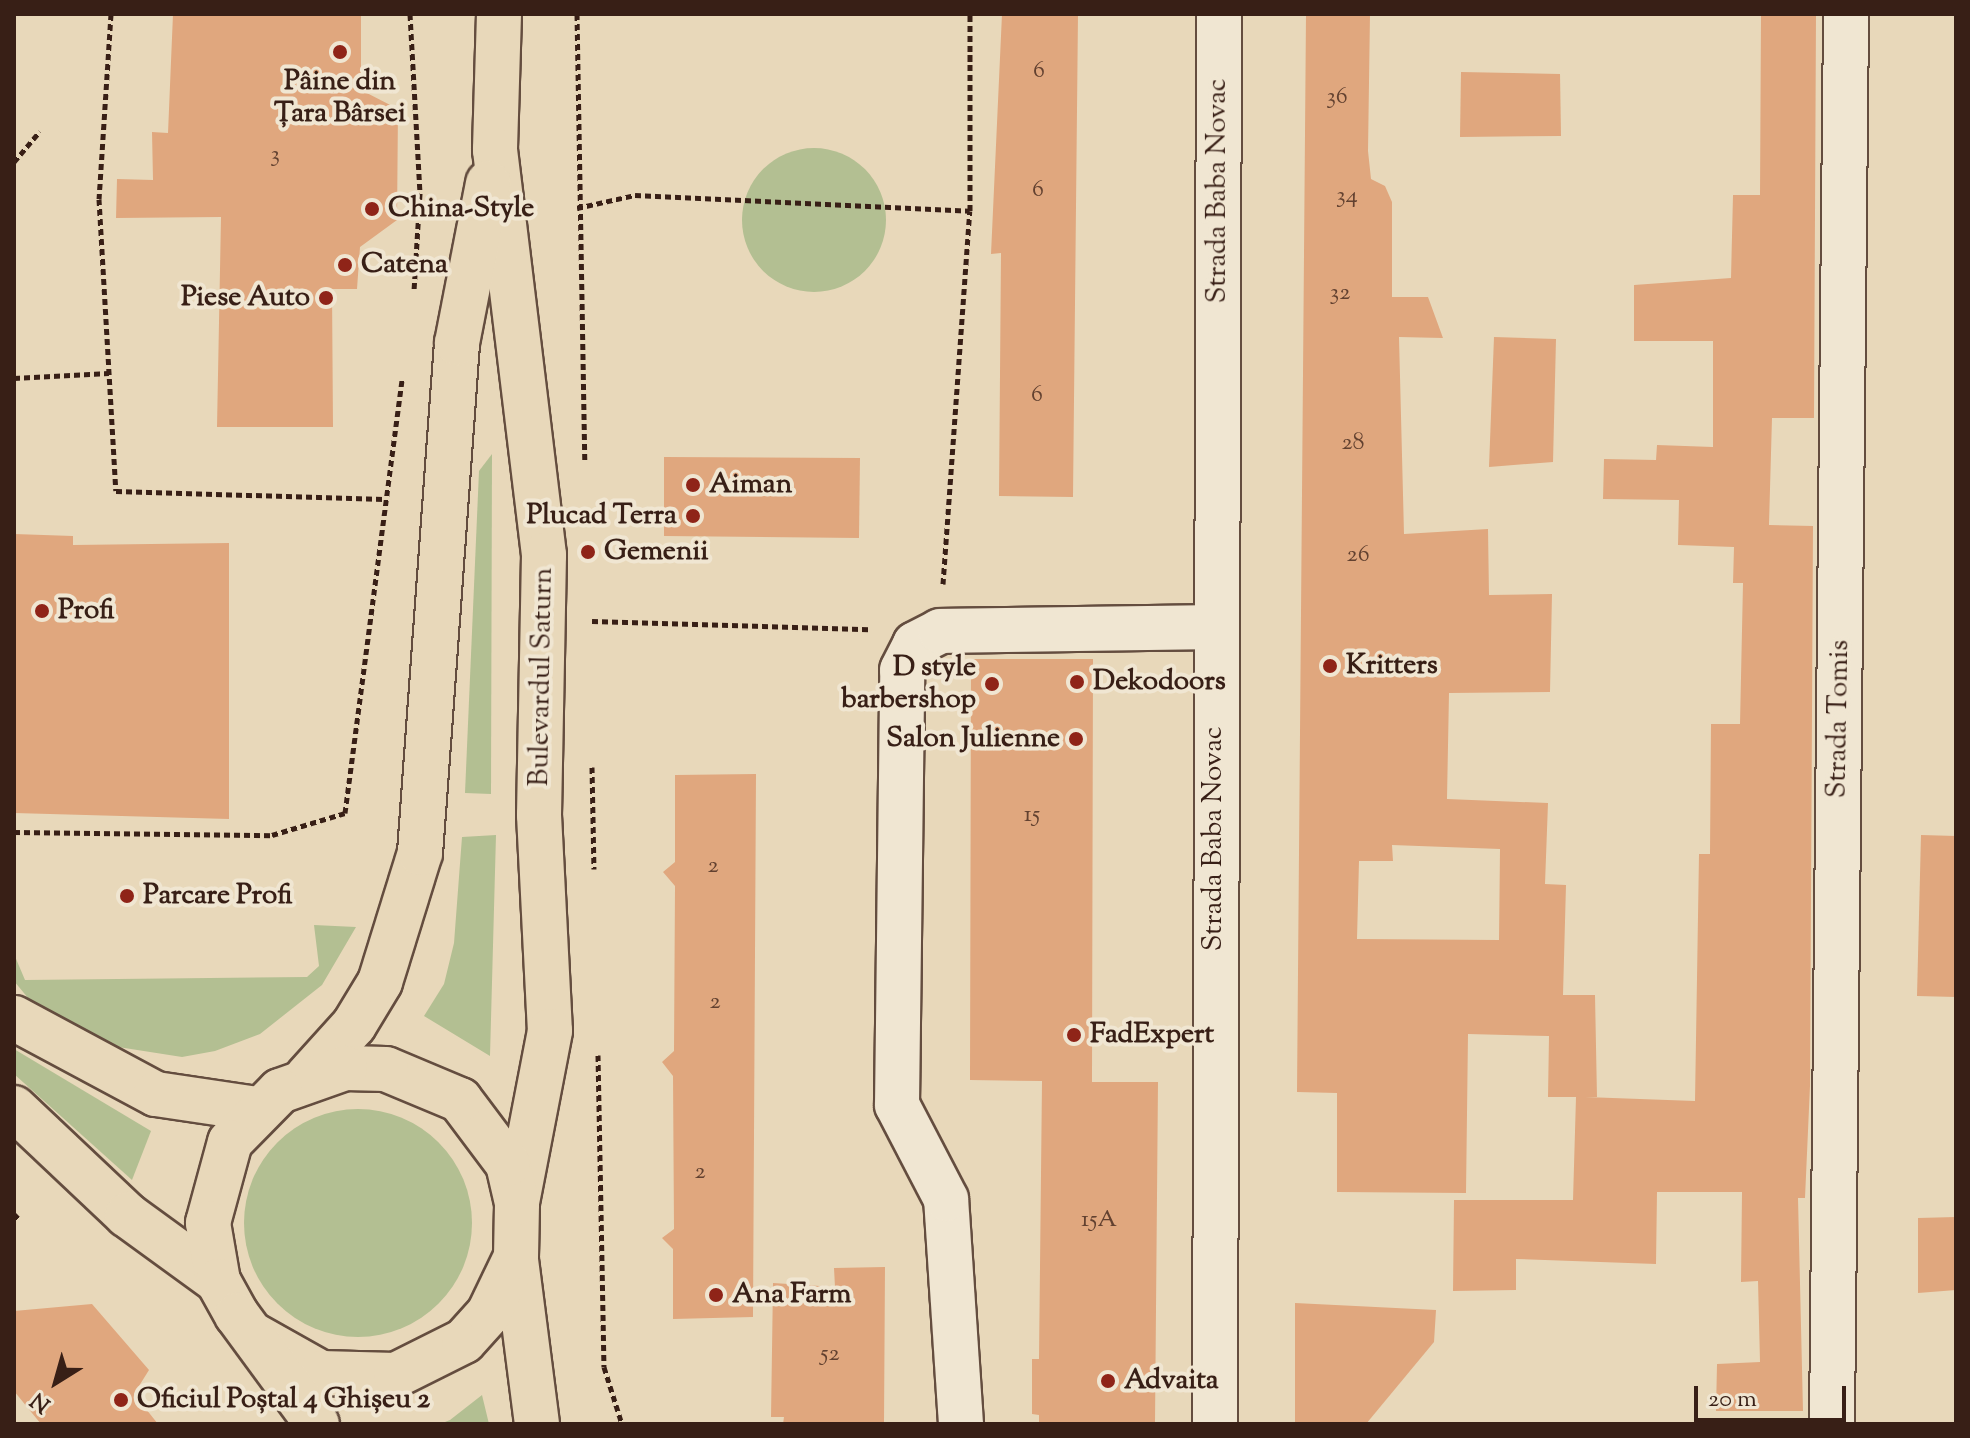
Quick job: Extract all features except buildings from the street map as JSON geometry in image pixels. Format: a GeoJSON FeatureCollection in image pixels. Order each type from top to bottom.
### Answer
{"type":"FeatureCollection","features":[{"type":"Feature","properties":{"kind":"main road","name":"Bulevardul Saturn"},"geometry":{"type":"LineString","coordinates":[[499,14],[495,150],[544,555],[539,815],[550,1031],[517,1203]]}},
{"type":"Feature","properties":{"kind":"main road","name":"Bulevardul Saturn"},"geometry":{"type":"LineString","coordinates":[[307,1077],[354,1025],[380,982],[417,868],[457,343],[495,150]]}},
{"type":"Feature","properties":{"kind":"main road"},"geometry":{"type":"LineString","coordinates":[[14,1018],[156,1094],[257,1109]]}},
{"type":"Feature","properties":{"kind":"main road"},"geometry":{"type":"LineString","coordinates":[[218,1281],[208,1223],[214,1181],[230,1142],[257,1109],[307,1077],[386,1069],[460,1100],[508,1164],[517,1203],[516,1257],[537,1424]]}},
{"type":"Feature","properties":{"kind":"main road"},"geometry":{"type":"LineString","coordinates":[[14,1108],[127,1215],[218,1281],[317,1424]]}},
{"type":"Feature","properties":{"kind":"main road"},"geometry":{"type":"LineString","coordinates":[[255,1336],[321,1373],[396,1375],[464,1341],[505,1287],[516,1257]]}},
{"type":"Feature","properties":{"kind":"street","name":"Strada Baba Novac"},"geometry":{"type":"LineString","coordinates":[[1215,1424],[1214,627],[1219,14]]}},
{"type":"Feature","properties":{"kind":"street","name":"Strada Tomis"},"geometry":{"type":"LineString","coordinates":[[1832,1424],[1846,14]]}},
{"type":"Feature","properties":{"kind":"street"},"geometry":{"type":"LineString","coordinates":[[961,1424],[946,1199],[897,1105],[902,670],[915,644],[940,631],[1214,627]]}},
{"type":"Feature","properties":{"kind":"path"},"geometry":{"type":"LineString","coordinates":[[111,14],[99,199],[116,491],[384,499]]}},
{"type":"Feature","properties":{"kind":"path"},"geometry":{"type":"LineString","coordinates":[[410,14],[420,193],[413,305]]}},
{"type":"Feature","properties":{"kind":"path"},"geometry":{"type":"LineString","coordinates":[[590,620],[940,631],[970,211],[970,14]]}},
{"type":"Feature","properties":{"kind":"path"},"geometry":{"type":"LineString","coordinates":[[14,162],[40,131]]}},
{"type":"Feature","properties":{"kind":"path"},"geometry":{"type":"LineString","coordinates":[[577,208],[635,195],[970,211]]}},
{"type":"Feature","properties":{"kind":"path"},"geometry":{"type":"LineString","coordinates":[[14,832],[272,835],[345,813],[404,365]]}},
{"type":"Feature","properties":{"kind":"path"},"geometry":{"type":"LineString","coordinates":[[14,378],[109,373]]}},
{"type":"Feature","properties":{"kind":"path"},"geometry":{"type":"LineString","coordinates":[[14,1214],[20,1220]]}},
{"type":"Feature","properties":{"kind":"green space"},"geometry":{"type":"Polygon","coordinates":[[[814,148],[842,153],[865,169],[881,192],[886,220],[881,248],[865,271],[842,287],[814,292],[786,287],[763,271],[747,248],[742,220],[747,192],[763,169],[786,153],[814,148]]]}},
{"type":"Feature","properties":{"kind":"green space"},"geometry":{"type":"Polygon","coordinates":[[[492,454],[491,794],[465,793],[479,471],[492,454]]]}},
{"type":"Feature","properties":{"kind":"green space"},"geometry":{"type":"Polygon","coordinates":[[[496,835],[490,1056],[424,1016],[444,984],[454,943],[462,837],[496,835]]]}},
{"type":"Feature","properties":{"kind":"green space"},"geometry":{"type":"Polygon","coordinates":[[[314,925],[356,927],[322,985],[260,1034],[215,1051],[182,1057],[99,1044],[33,1004],[14,981],[14,954],[25,980],[307,977],[319,966],[314,925]]]}},
{"type":"Feature","properties":{"kind":"green space"},"geometry":{"type":"Polygon","coordinates":[[[14,1049],[151,1131],[132,1180],[14,1074],[14,1049]]]}},
{"type":"Feature","properties":{"kind":"green space"},"geometry":{"type":"Polygon","coordinates":[[[358,1109],[402,1117],[439,1142],[464,1179],[472,1223],[464,1267],[439,1304],[402,1329],[358,1337],[314,1329],[277,1304],[252,1267],[244,1223],[252,1179],[277,1142],[314,1117],[358,1109]]]}},
{"type":"Feature","properties":{"kind":"green space"},"geometry":{"type":"Polygon","coordinates":[[[482,1395],[489,1424],[440,1424],[450,1420],[482,1395]]]}},
{"type":"Feature","properties":{"kind":"place","name":"Pâine din Țara Bârsei"},"geometry":{"type":"Point","coordinates":[340,52]}},
{"type":"Feature","properties":{"kind":"place","name":"China-Style"},"geometry":{"type":"Point","coordinates":[372,209]}},
{"type":"Feature","properties":{"kind":"place","name":"Catena"},"geometry":{"type":"Point","coordinates":[345,265]}},
{"type":"Feature","properties":{"kind":"place","name":"Piese Auto"},"geometry":{"type":"Point","coordinates":[326,298]}},
{"type":"Feature","properties":{"kind":"place","name":"Aiman"},"geometry":{"type":"Point","coordinates":[693,485]}},
{"type":"Feature","properties":{"kind":"place","name":"Plucad Terra"},"geometry":{"type":"Point","coordinates":[693,516]}},
{"type":"Feature","properties":{"kind":"place","name":"Gemenii"},"geometry":{"type":"Point","coordinates":[588,552]}},
{"type":"Feature","properties":{"kind":"place","name":"Profi"},"geometry":{"type":"Point","coordinates":[42,611]}},
{"type":"Feature","properties":{"kind":"place","name":"Kritters"},"geometry":{"type":"Point","coordinates":[1330,666]}},
{"type":"Feature","properties":{"kind":"place","name":"Dekodoors"},"geometry":{"type":"Point","coordinates":[1077,682]}},
{"type":"Feature","properties":{"kind":"place","name":"D style barbershop"},"geometry":{"type":"Point","coordinates":[992,684]}},
{"type":"Feature","properties":{"kind":"place","name":"Salon Julienne"},"geometry":{"type":"Point","coordinates":[1076,739]}},
{"type":"Feature","properties":{"kind":"place","name":"Parcare Profi"},"geometry":{"type":"Point","coordinates":[127,896]}},
{"type":"Feature","properties":{"kind":"place","name":"FadExpert"},"geometry":{"type":"Point","coordinates":[1074,1035]}},
{"type":"Feature","properties":{"kind":"place","name":"Ana Farm"},"geometry":{"type":"Point","coordinates":[716,1295]}},
{"type":"Feature","properties":{"kind":"place","name":"Advaita"},"geometry":{"type":"Point","coordinates":[1108,1381]}},
{"type":"Feature","properties":{"kind":"place","name":"Oficiul Poștal 4 Ghișeu 2"},"geometry":{"type":"Point","coordinates":[121,1400]}}]}
